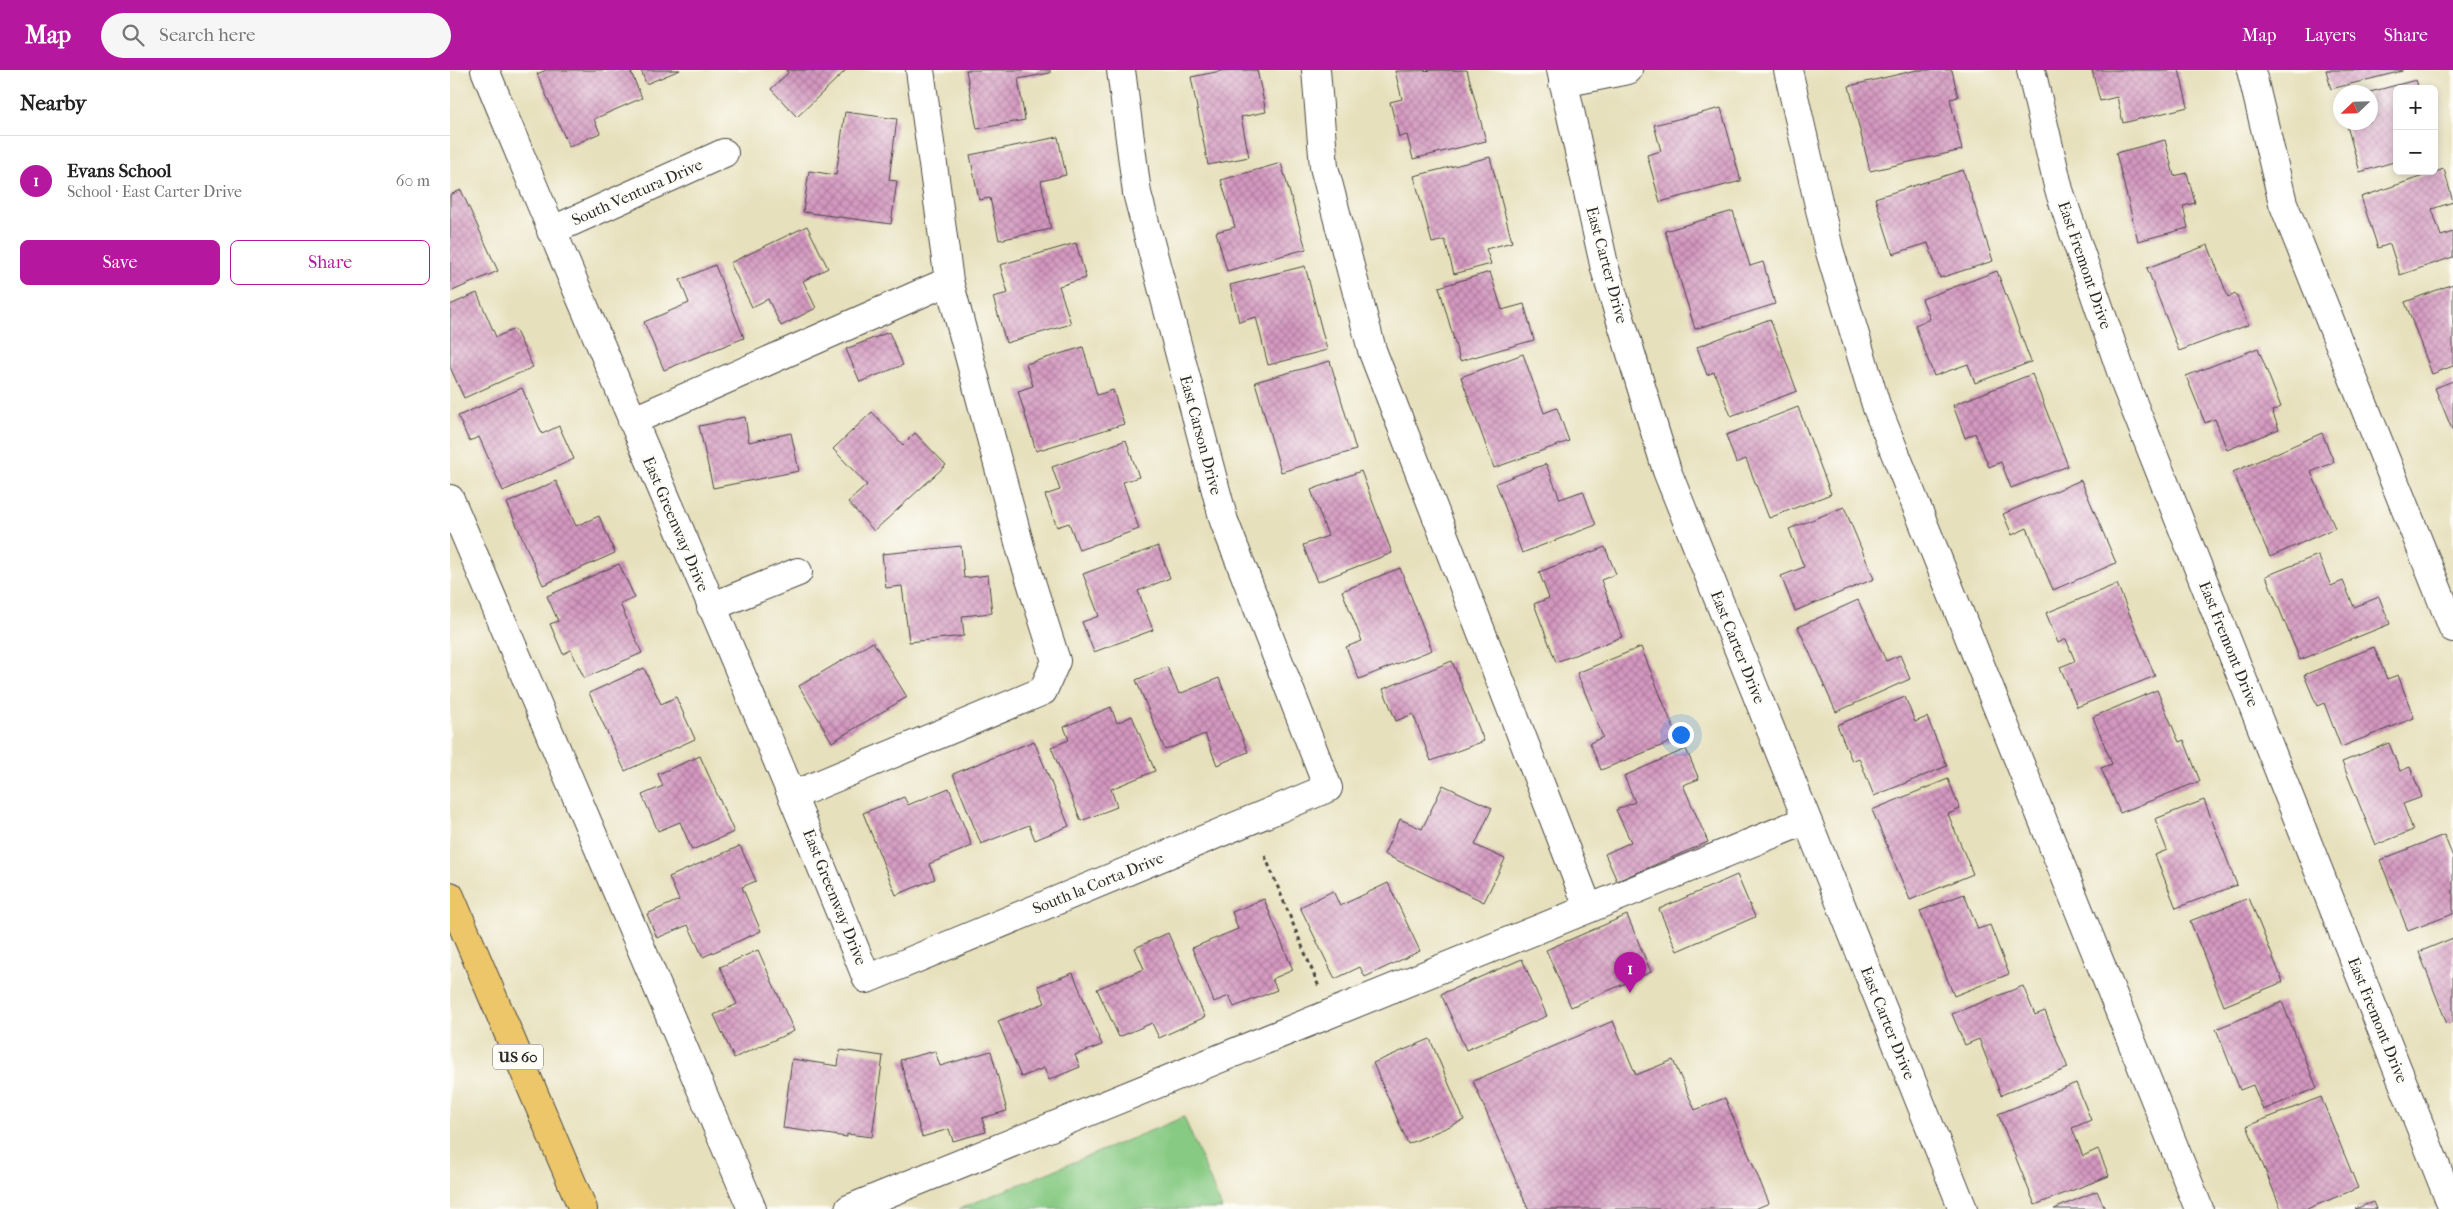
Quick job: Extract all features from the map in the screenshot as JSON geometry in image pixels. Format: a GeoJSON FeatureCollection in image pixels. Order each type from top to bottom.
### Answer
{"type":"FeatureCollection","features":[{"type":"Feature","properties":{"kind":"highway","name":"US 60"},"geometry":{"type":"LineString","coordinates":[[451,898],[583,1209]]}},
{"type":"Feature","properties":{"kind":"street","name":"East Greenway Drive"},"geometry":{"type":"LineString","coordinates":[[485,70],[551,231],[711,607],[794,795],[867,979]]}},
{"type":"Feature","properties":{"kind":"street"},"geometry":{"type":"LineString","coordinates":[[794,795],[1043,691],[1056,661],[1022,550],[949,281],[920,70]]}},
{"type":"Feature","properties":{"kind":"street","name":"East Carson Drive"},"geometry":{"type":"LineString","coordinates":[[1121,70],[1137,193],[1224,521],[1328,788]]}},
{"type":"Feature","properties":{"kind":"street"},"geometry":{"type":"LineString","coordinates":[[1316,70],[1324,167],[1372,350],[1588,907]]}},
{"type":"Feature","properties":{"kind":"street"},"geometry":{"type":"LineString","coordinates":[[1562,76],[1628,70]]}},
{"type":"Feature","properties":{"kind":"street"},"geometry":{"type":"LineString","coordinates":[[1788,70],[1829,249],[1877,408],[2198,1209]]}},
{"type":"Feature","properties":{"kind":"street","name":"East Fremont Drive"},"geometry":{"type":"LineString","coordinates":[[2031,70],[2059,190],[2126,386],[2453,1209]]}},
{"type":"Feature","properties":{"kind":"street"},"geometry":{"type":"LineString","coordinates":[[2251,70],[2282,203],[2453,628]]}},
{"type":"Feature","properties":{"kind":"street","name":"East Carter Drive"},"geometry":{"type":"LineString","coordinates":[[1562,76],[1605,269],[1667,471],[1963,1209]]}},
{"type":"Feature","properties":{"kind":"street","name":"South Ventura Drive"},"geometry":{"type":"LineString","coordinates":[[551,231],[724,153]]}},
{"type":"Feature","properties":{"kind":"street"},"geometry":{"type":"LineString","coordinates":[[632,421],[949,281]]}},
{"type":"Feature","properties":{"kind":"street"},"geometry":{"type":"LineString","coordinates":[[450,499],[752,1209]]}},
{"type":"Feature","properties":{"kind":"street"},"geometry":{"type":"LineString","coordinates":[[711,607],[798,572]]}},
{"type":"Feature","properties":{"kind":"street","name":"South la Corta Drive"},"geometry":{"type":"LineString","coordinates":[[867,979],[1328,788]]}},
{"type":"Feature","properties":{"kind":"street"},"geometry":{"type":"LineString","coordinates":[[849,1209],[1588,907],[1807,820]]}},
{"type":"Feature","properties":{"kind":"path"},"geometry":{"type":"LineString","coordinates":[[1265,856],[1330,1013]]}},
{"type":"Feature","properties":{"kind":"green space"},"geometry":{"type":"Polygon","coordinates":[[[1184,1117],[1222,1209],[959,1209],[1184,1117]]]}},
{"type":"Feature","properties":{"kind":"building"},"geometry":{"type":"Polygon","coordinates":[[[546,70],[630,70],[642,98],[594,119],[600,133],[569,147],[537,74],[546,70]]]}},
{"type":"Feature","properties":{"kind":"building"},"geometry":{"type":"Polygon","coordinates":[[[641,70],[680,70],[646,84],[641,70]]]}},
{"type":"Feature","properties":{"kind":"building"},"geometry":{"type":"Polygon","coordinates":[[[786,70],[846,70],[797,117],[771,89],[788,73],[786,70]]]}},
{"type":"Feature","properties":{"kind":"building"},"geometry":{"type":"Polygon","coordinates":[[[966,70],[1050,70],[1050,73],[1018,79],[1025,120],[977,129],[966,70]]]}},
{"type":"Feature","properties":{"kind":"building"},"geometry":{"type":"Polygon","coordinates":[[[1226,70],[1257,70],[1266,112],[1241,117],[1249,157],[1208,165],[1191,77],[1226,70]]]}},
{"type":"Feature","properties":{"kind":"building"},"geometry":{"type":"Polygon","coordinates":[[[1467,70],[1486,141],[1413,159],[1407,135],[1399,137],[1390,102],[1402,99],[1395,71],[1467,70]]]}},
{"type":"Feature","properties":{"kind":"building"},"geometry":{"type":"Polygon","coordinates":[[[1917,70],[1952,70],[1958,97],[1950,99],[1962,150],[1870,171],[1849,86],[1917,70]]]}},
{"type":"Feature","properties":{"kind":"building"},"geometry":{"type":"Polygon","coordinates":[[[2092,70],[2179,70],[2188,107],[2123,123],[2117,97],[2100,101],[2092,70]]]}},
{"type":"Feature","properties":{"kind":"building"},"geometry":{"type":"Polygon","coordinates":[[[2326,70],[2402,70],[2347,85],[2333,85],[2333,88],[2331,89],[2326,70]]]}},
{"type":"Feature","properties":{"kind":"building"},"geometry":{"type":"Polygon","coordinates":[[[2416,80],[2418,85],[2397,85],[2416,80]]]}},
{"type":"Feature","properties":{"kind":"building"},"geometry":{"type":"Polygon","coordinates":[[[2393,86],[2393,162],[2360,172],[2348,130],[2378,130],[2378,90],[2393,86]]]}},
{"type":"Feature","properties":{"kind":"building"},"geometry":{"type":"Polygon","coordinates":[[[1721,108],[1741,181],[1660,202],[1647,155],[1661,151],[1654,125],[1721,108]]]}},
{"type":"Feature","properties":{"kind":"building"},"geometry":{"type":"Polygon","coordinates":[[[845,112],[897,119],[889,180],[897,181],[891,224],[803,212],[809,171],[836,175],[845,112]]]}},
{"type":"Feature","properties":{"kind":"building"},"geometry":{"type":"Polygon","coordinates":[[[1058,137],[1066,175],[1041,181],[1051,229],[999,240],[990,198],[979,200],[970,155],[1058,137]]]}},
{"type":"Feature","properties":{"kind":"building"},"geometry":{"type":"Polygon","coordinates":[[[2165,140],[2174,176],[2187,173],[2195,203],[2183,206],[2188,228],[2138,241],[2116,153],[2165,140]]]}},
{"type":"Feature","properties":{"kind":"building"},"geometry":{"type":"Polygon","coordinates":[[[1490,157],[1512,242],[1486,249],[1491,264],[1454,274],[1445,240],[1432,243],[1414,176],[1490,157]]]}},
{"type":"Feature","properties":{"kind":"building"},"geometry":{"type":"Polygon","coordinates":[[[1281,163],[1306,249],[1227,271],[1216,232],[1235,227],[1221,180],[1281,163]]]}},
{"type":"Feature","properties":{"kind":"building"},"geometry":{"type":"Polygon","coordinates":[[[2444,169],[2453,202],[2432,209],[2441,236],[2453,232],[2453,257],[2400,275],[2390,244],[2378,248],[2361,197],[2426,175],[2438,175],[2438,171],[2444,169]]]}},
{"type":"Feature","properties":{"kind":"building"},"geometry":{"type":"Polygon","coordinates":[[[1963,170],[1993,261],[1940,278],[1928,243],[1893,254],[1875,198],[1963,170]]]}},
{"type":"Feature","properties":{"kind":"building"},"geometry":{"type":"Polygon","coordinates":[[[461,190],[498,271],[450,292],[450,195],[461,190]]]}},
{"type":"Feature","properties":{"kind":"building"},"geometry":{"type":"Polygon","coordinates":[[[1733,211],[1750,266],[1763,262],[1775,304],[1695,329],[1665,231],[1733,211]]]}},
{"type":"Feature","properties":{"kind":"building"},"geometry":{"type":"Polygon","coordinates":[[[807,226],[828,268],[803,281],[816,308],[781,326],[768,299],[752,307],[730,263],[807,226]]]}},
{"type":"Feature","properties":{"kind":"building"},"geometry":{"type":"Polygon","coordinates":[[[1076,243],[1086,278],[1059,286],[1071,324],[1006,343],[993,297],[1008,293],[1000,265],[1076,243]]]}},
{"type":"Feature","properties":{"kind":"building"},"geometry":{"type":"Polygon","coordinates":[[[2208,245],[2228,297],[2236,294],[2248,325],[2179,351],[2147,268],[2208,245]]]}},
{"type":"Feature","properties":{"kind":"building"},"geometry":{"type":"Polygon","coordinates":[[[715,265],[744,338],[664,370],[644,322],[689,303],[680,280],[715,265]]]}},
{"type":"Feature","properties":{"kind":"building"},"geometry":{"type":"Polygon","coordinates":[[[1305,266],[1327,350],[1268,365],[1256,317],[1239,322],[1230,285],[1305,266]]]}},
{"type":"Feature","properties":{"kind":"building"},"geometry":{"type":"Polygon","coordinates":[[[1997,271],[2031,362],[1975,383],[1968,364],[1934,376],[1915,325],[1930,319],[1922,299],[1997,271]]]}},
{"type":"Feature","properties":{"kind":"building"},"geometry":{"type":"Polygon","coordinates":[[[1490,272],[1502,310],[1524,304],[1534,340],[1460,361],[1439,287],[1490,272]]]}},
{"type":"Feature","properties":{"kind":"building"},"geometry":{"type":"Polygon","coordinates":[[[2453,284],[2453,366],[2432,374],[2405,302],[2453,284]]]}},
{"type":"Feature","properties":{"kind":"building"},"geometry":{"type":"Polygon","coordinates":[[[477,293],[496,337],[515,329],[533,367],[464,398],[450,367],[450,305],[477,293]]]}},
{"type":"Feature","properties":{"kind":"building"},"geometry":{"type":"Polygon","coordinates":[[[1770,319],[1797,391],[1731,416],[1714,372],[1707,375],[1697,347],[1770,319]]]}},
{"type":"Feature","properties":{"kind":"building"},"geometry":{"type":"Polygon","coordinates":[[[889,332],[903,365],[860,382],[846,349],[889,332]]]}},
{"type":"Feature","properties":{"kind":"building"},"geometry":{"type":"Polygon","coordinates":[[[1083,347],[1097,395],[1113,390],[1124,424],[1036,451],[1018,391],[1033,386],[1026,364],[1083,347]]]}},
{"type":"Feature","properties":{"kind":"building"},"geometry":{"type":"Polygon","coordinates":[[[2258,348],[2281,407],[2272,411],[2279,429],[2227,450],[2215,419],[2205,423],[2186,376],[2258,348]]]}},
{"type":"Feature","properties":{"kind":"building"},"geometry":{"type":"Polygon","coordinates":[[[1523,354],[1544,413],[1557,408],[1569,441],[1494,468],[1461,377],[1523,354]]]}},
{"type":"Feature","properties":{"kind":"building"},"geometry":{"type":"Polygon","coordinates":[[[1330,361],[1356,450],[1281,472],[1255,382],[1330,361]]]}},
{"type":"Feature","properties":{"kind":"building"},"geometry":{"type":"Polygon","coordinates":[[[2032,374],[2068,466],[2011,488],[2001,462],[1989,467],[1975,433],[1965,438],[1953,405],[2032,374]]]}},
{"type":"Feature","properties":{"kind":"building"},"geometry":{"type":"Polygon","coordinates":[[[2453,381],[2453,432],[2435,388],[2453,381]]]}},
{"type":"Feature","properties":{"kind":"building"},"geometry":{"type":"Polygon","coordinates":[[[522,388],[542,434],[559,426],[574,459],[503,491],[479,437],[469,441],[458,416],[522,388]]]}},
{"type":"Feature","properties":{"kind":"building"},"geometry":{"type":"Polygon","coordinates":[[[1798,407],[1831,494],[1769,518],[1746,459],[1736,463],[1726,435],[1798,407]]]}},
{"type":"Feature","properties":{"kind":"building"},"geometry":{"type":"Polygon","coordinates":[[[872,412],[903,445],[915,433],[946,465],[874,531],[848,502],[867,485],[833,449],[872,412]]]}},
{"type":"Feature","properties":{"kind":"building"},"geometry":{"type":"Polygon","coordinates":[[[745,417],[749,442],[791,433],[799,471],[713,488],[699,426],[745,417]]]}},
{"type":"Feature","properties":{"kind":"building"},"geometry":{"type":"Polygon","coordinates":[[[2322,433],[2334,462],[2311,472],[2335,528],[2270,557],[2233,472],[2322,433]]]}},
{"type":"Feature","properties":{"kind":"building"},"geometry":{"type":"Polygon","coordinates":[[[1126,440],[1139,477],[1123,482],[1139,529],[1079,550],[1069,523],[1057,527],[1045,495],[1060,490],[1052,467],[1126,440]]]}},
{"type":"Feature","properties":{"kind":"building"},"geometry":{"type":"Polygon","coordinates":[[[1546,464],[1560,499],[1583,491],[1596,525],[1522,553],[1496,483],[1546,464]]]}},
{"type":"Feature","properties":{"kind":"building"},"geometry":{"type":"Polygon","coordinates":[[[1361,471],[1392,553],[1317,582],[1303,545],[1328,536],[1311,490],[1361,471]]]}},
{"type":"Feature","properties":{"kind":"building"},"geometry":{"type":"Polygon","coordinates":[[[2081,480],[2116,563],[2053,590],[2027,528],[2012,535],[2003,514],[2081,480]]]}},
{"type":"Feature","properties":{"kind":"building"},"geometry":{"type":"Polygon","coordinates":[[[556,481],[576,526],[599,516],[615,553],[543,585],[507,503],[556,481]]]}},
{"type":"Feature","properties":{"kind":"building"},"geometry":{"type":"Polygon","coordinates":[[[1844,507],[1874,579],[1795,611],[1781,576],[1804,567],[1789,529],[1844,507]]]}},
{"type":"Feature","properties":{"kind":"building"},"geometry":{"type":"Polygon","coordinates":[[[961,546],[964,578],[988,575],[992,613],[962,616],[964,636],[909,642],[902,586],[886,588],[882,554],[961,546]]]}},
{"type":"Feature","properties":{"kind":"building"},"geometry":{"type":"Polygon","coordinates":[[[1158,546],[1170,578],[1138,591],[1153,630],[1094,652],[1082,622],[1099,616],[1083,574],[1158,546]]]}},
{"type":"Feature","properties":{"kind":"building"},"geometry":{"type":"Polygon","coordinates":[[[1605,547],[1616,574],[1601,580],[1622,637],[1556,662],[1534,604],[1549,598],[1539,572],[1605,547]]]}},
{"type":"Feature","properties":{"kind":"building"},"geometry":{"type":"Polygon","coordinates":[[[2318,555],[2331,586],[2343,581],[2354,607],[2379,597],[2390,624],[2300,660],[2266,576],[2318,555]]]}},
{"type":"Feature","properties":{"kind":"building"},"geometry":{"type":"Polygon","coordinates":[[[619,564],[635,598],[620,604],[642,653],[584,678],[571,650],[563,654],[550,624],[558,621],[547,596],[619,564]]]}},
{"type":"Feature","properties":{"kind":"building"},"geometry":{"type":"Polygon","coordinates":[[[1400,568],[1432,650],[1359,679],[1346,647],[1362,641],[1342,591],[1400,568]]]}},
{"type":"Feature","properties":{"kind":"building"},"geometry":{"type":"Polygon","coordinates":[[[2117,584],[2155,676],[2077,707],[2060,667],[2075,661],[2066,639],[2058,643],[2046,613],[2117,584]]]}},
{"type":"Feature","properties":{"kind":"building"},"geometry":{"type":"Polygon","coordinates":[[[1858,600],[1886,661],[1900,655],[1910,679],[1836,712],[1798,627],[1858,600]]]}},
{"type":"Feature","properties":{"kind":"building"},"geometry":{"type":"Polygon","coordinates":[[[873,642],[907,697],[832,742],[799,686],[873,642]]]}},
{"type":"Feature","properties":{"kind":"building"},"geometry":{"type":"Polygon","coordinates":[[[1641,647],[1678,739],[1601,770],[1590,743],[1603,737],[1577,673],[1641,647]]]}},
{"type":"Feature","properties":{"kind":"building"},"geometry":{"type":"Polygon","coordinates":[[[2374,647],[2387,679],[2398,675],[2414,718],[2341,747],[2324,703],[2317,706],[2304,675],[2374,647]]]}},
{"type":"Feature","properties":{"kind":"building"},"geometry":{"type":"Polygon","coordinates":[[[1452,661],[1484,741],[1431,761],[1413,714],[1396,721],[1383,689],[1452,661]]]}},
{"type":"Feature","properties":{"kind":"building"},"geometry":{"type":"Polygon","coordinates":[[[1167,667],[1179,694],[1219,678],[1248,752],[1217,765],[1205,734],[1165,750],[1136,680],[1167,667]]]}},
{"type":"Feature","properties":{"kind":"building"},"geometry":{"type":"Polygon","coordinates":[[[644,668],[661,704],[676,697],[695,739],[625,771],[589,693],[644,668]]]}},
{"type":"Feature","properties":{"kind":"building"},"geometry":{"type":"Polygon","coordinates":[[[2157,690],[2179,742],[2184,740],[2200,781],[2120,813],[2101,768],[2112,764],[2093,717],[2157,690]]]}},
{"type":"Feature","properties":{"kind":"building"},"geometry":{"type":"Polygon","coordinates":[[[1905,697],[1915,722],[1927,717],[1947,766],[1874,796],[1859,758],[1852,761],[1837,725],[1905,697]]]}},
{"type":"Feature","properties":{"kind":"building"},"geometry":{"type":"Polygon","coordinates":[[[1111,707],[1117,723],[1132,716],[1155,771],[1111,789],[1117,807],[1081,821],[1051,747],[1069,740],[1064,727],[1111,707]]]}},
{"type":"Feature","properties":{"kind":"building"},"geometry":{"type":"Polygon","coordinates":[[[1034,741],[1069,826],[1035,840],[1029,825],[981,844],[953,774],[1034,741]]]}},
{"type":"Feature","properties":{"kind":"building"},"geometry":{"type":"Polygon","coordinates":[[[2389,743],[2400,771],[2410,767],[2422,797],[2403,804],[2413,830],[2376,845],[2342,762],[2389,743]]]}},
{"type":"Feature","properties":{"kind":"building"},"geometry":{"type":"Polygon","coordinates":[[[1686,749],[1699,779],[1683,785],[1708,842],[1617,881],[1605,854],[1631,842],[1616,810],[1635,802],[1624,776],[1686,749]]]}},
{"type":"Feature","properties":{"kind":"building"},"geometry":{"type":"Polygon","coordinates":[[[700,756],[734,832],[692,850],[680,822],[658,831],[642,795],[663,786],[658,774],[700,756]]]}},
{"type":"Feature","properties":{"kind":"building"},"geometry":{"type":"Polygon","coordinates":[[[1948,779],[1960,809],[1948,814],[1973,874],[1910,900],[1872,810],[1948,779]]]}},
{"type":"Feature","properties":{"kind":"building"},"geometry":{"type":"Polygon","coordinates":[[[1443,785],[1492,808],[1475,845],[1505,859],[1484,902],[1384,854],[1400,819],[1422,829],[1443,785]]]}},
{"type":"Feature","properties":{"kind":"building"},"geometry":{"type":"Polygon","coordinates":[[[949,788],[972,846],[929,864],[935,879],[896,895],[863,813],[904,797],[908,805],[949,788]]]}},
{"type":"Feature","properties":{"kind":"building"},"geometry":{"type":"Polygon","coordinates":[[[2204,800],[2237,885],[2176,908],[2155,855],[2167,850],[2155,819],[2204,800]]]}},
{"type":"Feature","properties":{"kind":"building"},"geometry":{"type":"Polygon","coordinates":[[[2444,835],[2453,857],[2453,914],[2408,931],[2380,860],[2444,835]]]}},
{"type":"Feature","properties":{"kind":"building"},"geometry":{"type":"Polygon","coordinates":[[[740,846],[756,881],[742,887],[761,931],[703,957],[688,925],[657,938],[647,914],[679,900],[669,877],[740,846]]]}},
{"type":"Feature","properties":{"kind":"building"},"geometry":{"type":"Polygon","coordinates":[[[1737,875],[1755,917],[1677,951],[1659,909],[1737,875]]]}},
{"type":"Feature","properties":{"kind":"building"},"geometry":{"type":"Polygon","coordinates":[[[1388,883],[1420,951],[1365,977],[1360,967],[1335,979],[1300,907],[1333,891],[1340,906],[1388,883]]]}},
{"type":"Feature","properties":{"kind":"building"},"geometry":{"type":"Polygon","coordinates":[[[1964,894],[1978,929],[1990,925],[2009,974],[1954,996],[1920,911],[1964,894]]]}},
{"type":"Feature","properties":{"kind":"building"},"geometry":{"type":"Polygon","coordinates":[[[2249,898],[2283,982],[2224,1006],[2190,921],[2249,898]]]}},
{"type":"Feature","properties":{"kind":"building"},"geometry":{"type":"Polygon","coordinates":[[[1264,899],[1293,970],[1272,979],[1277,990],[1234,1007],[1229,996],[1214,1002],[1192,948],[1238,929],[1232,912],[1264,899]]]}},
{"type":"Feature","properties":{"kind":"building"},"geometry":{"type":"Polygon","coordinates":[[[1627,915],[1651,972],[1571,1007],[1546,950],[1627,915]]]}},
{"type":"Feature","properties":{"kind":"building"},"geometry":{"type":"Polygon","coordinates":[[[1168,933],[1205,1017],[1159,1038],[1152,1023],[1119,1037],[1097,989],[1144,969],[1135,948],[1168,933]]]}},
{"type":"Feature","properties":{"kind":"building"},"geometry":{"type":"Polygon","coordinates":[[[2453,938],[2453,1022],[2447,1024],[2419,952],[2453,938]]]}},
{"type":"Feature","properties":{"kind":"building"},"geometry":{"type":"Polygon","coordinates":[[[758,950],[794,1031],[734,1058],[714,1015],[737,1004],[720,967],[758,950]]]}},
{"type":"Feature","properties":{"kind":"building"},"geometry":{"type":"Polygon","coordinates":[[[1522,959],[1547,1016],[1466,1050],[1441,994],[1522,959]]]}},
{"type":"Feature","properties":{"kind":"building"},"geometry":{"type":"Polygon","coordinates":[[[1073,973],[1102,1045],[1075,1055],[1080,1067],[1049,1080],[1044,1068],[1021,1077],[998,1021],[1045,1003],[1038,986],[1073,973]]]}},
{"type":"Feature","properties":{"kind":"building"},"geometry":{"type":"Polygon","coordinates":[[[2023,986],[2035,1015],[2045,1011],[2068,1068],[2001,1095],[1979,1039],[1965,1045],[1952,1014],[2023,986]]]}},
{"type":"Feature","properties":{"kind":"building"},"geometry":{"type":"Polygon","coordinates":[[[2282,1002],[2317,1088],[2263,1110],[2253,1085],[2240,1090],[2216,1029],[2282,1002]]]}},
{"type":"Feature","properties":{"kind":"building"},"geometry":{"type":"Polygon","coordinates":[[[1613,1021],[1636,1075],[1673,1060],[1695,1110],[1725,1098],[1769,1203],[1755,1209],[1528,1209],[1473,1081],[1613,1021]]]}},
{"type":"Feature","properties":{"kind":"building"},"geometry":{"type":"Polygon","coordinates":[[[1430,1039],[1464,1120],[1408,1144],[1373,1063],[1430,1039]]]}},
{"type":"Feature","properties":{"kind":"building"},"geometry":{"type":"Polygon","coordinates":[[[840,1050],[883,1056],[872,1137],[847,1134],[847,1137],[783,1128],[792,1059],[838,1066],[840,1050]]]}},
{"type":"Feature","properties":{"kind":"building"},"geometry":{"type":"Polygon","coordinates":[[[935,1051],[940,1066],[991,1051],[1007,1111],[982,1118],[986,1132],[953,1141],[949,1129],[922,1137],[900,1060],[935,1051]]]}},
{"type":"Feature","properties":{"kind":"building"},"geometry":{"type":"Polygon","coordinates":[[[2076,1083],[2091,1120],[2072,1128],[2083,1156],[2098,1149],[2109,1176],[2035,1205],[1998,1114],[2076,1083]]]}},
{"type":"Feature","properties":{"kind":"building"},"geometry":{"type":"Polygon","coordinates":[[[2321,1097],[2358,1188],[2307,1209],[2281,1209],[2247,1126],[2321,1097]]]}},
{"type":"Feature","properties":{"kind":"building"},"geometry":{"type":"Polygon","coordinates":[[[2097,1191],[2105,1209],[2054,1209],[2097,1191]]]}},
{"type":"Feature","properties":{"kind":"building"},"geometry":{"type":"Polygon","coordinates":[[[2373,1202],[2376,1209],[2355,1209],[2373,1202]]]}},
{"type":"Feature","properties":{"kind":"place","name":"Evans School"},"geometry":{"type":"Point","coordinates":[1630,993]}}]}
